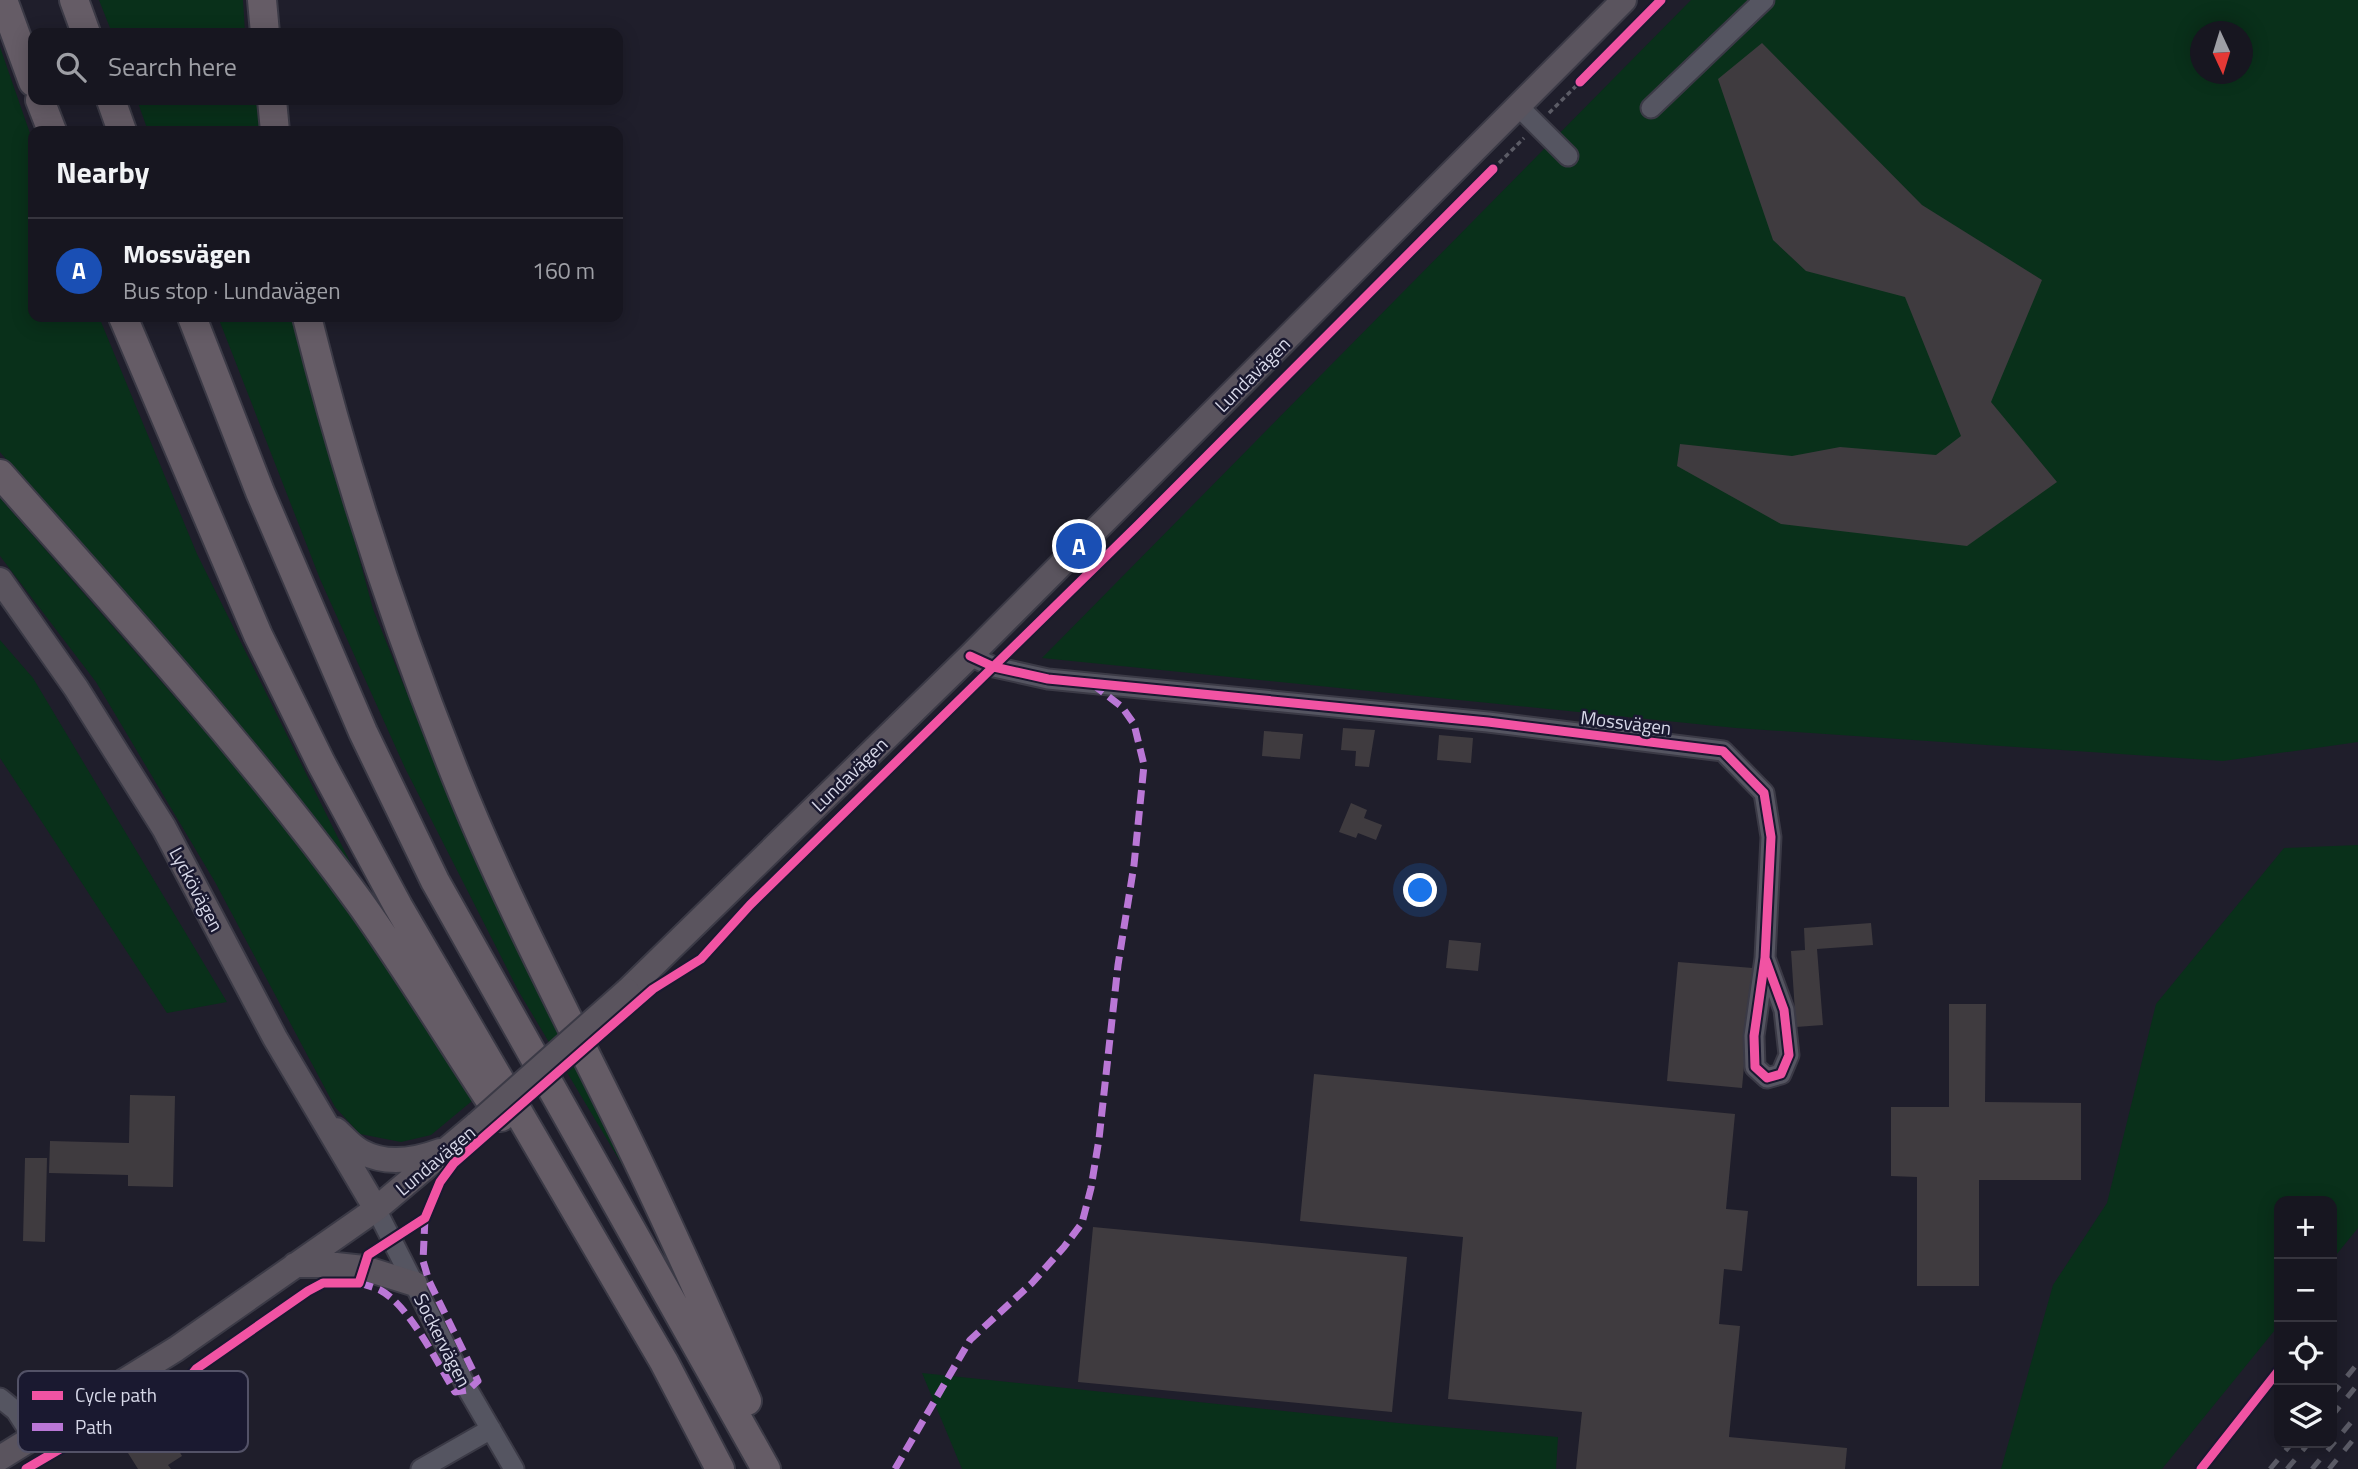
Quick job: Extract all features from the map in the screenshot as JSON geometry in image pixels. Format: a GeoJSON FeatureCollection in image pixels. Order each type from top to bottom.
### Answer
{"type":"FeatureCollection","features":[{"type":"Feature","properties":{"kind":"highway"},"geometry":{"type":"LineString","coordinates":[[3,0],[28,68]]}},
{"type":"Feature","properties":{"kind":"highway"},"geometry":{"type":"LineString","coordinates":[[74,0],[84,28]]}},
{"type":"Feature","properties":{"kind":"highway"},"geometry":{"type":"LineString","coordinates":[[262,0],[265,28]]}},
{"type":"Feature","properties":{"kind":"highway"},"geometry":{"type":"LineString","coordinates":[[42,105],[50,126]]}},
{"type":"Feature","properties":{"kind":"highway"},"geometry":{"type":"LineString","coordinates":[[113,105],[120,126]]}},
{"type":"Feature","properties":{"kind":"highway"},"geometry":{"type":"LineString","coordinates":[[272,105],[275,126]]}},
{"type":"Feature","properties":{"kind":"highway"},"geometry":{"type":"LineString","coordinates":[[125,322],[258,635],[321,762],[398,906],[664,1362],[720,1469]]}},
{"type":"Feature","properties":{"kind":"highway"},"geometry":{"type":"LineString","coordinates":[[194,322],[260,492],[352,706],[435,881],[766,1469]]}},
{"type":"Feature","properties":{"kind":"highway"},"geometry":{"type":"LineString","coordinates":[[308,322],[337,435],[372,551],[457,778],[552,988],[623,1131],[702,1301],[747,1400],[774,1469]]}},
{"type":"Feature","properties":{"kind":"highway"},"geometry":{"type":"LineString","coordinates":[[0,474],[199,701],[303,828],[362,906],[664,1362]]}},
{"type":"Feature","properties":{"kind":"main road","name":"Lundavägen"},"geometry":{"type":"LineString","coordinates":[[142,1371],[376,1209],[453,1146],[627,991],[970,656],[1624,0]]}},
{"type":"Feature","properties":{"kind":"main road","name":"Lyckövägen"},"geometry":{"type":"LineString","coordinates":[[0,580],[76,688],[157,817],[275,1038],[376,1209]]}},
{"type":"Feature","properties":{"kind":"main road"},"geometry":{"type":"LineString","coordinates":[[312,1100],[336,1130],[360,1152],[372,1156],[409,1160],[453,1146]]}},
{"type":"Feature","properties":{"kind":"main road"},"geometry":{"type":"LineString","coordinates":[[295,1265],[364,1268],[415,1284]]}},
{"type":"Feature","properties":{"kind":"main road","name":"Lundavägen"},"geometry":{"type":"LineString","coordinates":[[0,1458],[18,1447]]}},
{"type":"Feature","properties":{"kind":"street"},"geometry":{"type":"LineString","coordinates":[[1651,108],[1764,0]]}},
{"type":"Feature","properties":{"kind":"street"},"geometry":{"type":"LineString","coordinates":[[1518,106],[1568,156]]}},
{"type":"Feature","properties":{"kind":"street","name":"Mossvägen"},"geometry":{"type":"LineString","coordinates":[[970,656],[994,667],[1048,679],[1488,722],[1723,751],[1765,793],[1771,837],[1765,958],[1754,1047],[1755,1067],[1767,1078],[1781,1074],[1789,1055],[1784,1010],[1765,958]]}},
{"type":"Feature","properties":{"kind":"street","name":"Sockervägen"},"geometry":{"type":"LineString","coordinates":[[376,1209],[514,1469]]}},
{"type":"Feature","properties":{"kind":"street"},"geometry":{"type":"LineString","coordinates":[[0,1398],[18,1414]]}},
{"type":"Feature","properties":{"kind":"street"},"geometry":{"type":"LineString","coordinates":[[421,1469],[491,1430]]}},
{"type":"Feature","properties":{"kind":"path"},"geometry":{"type":"LineString","coordinates":[[1580,82],[1589,73]]}},
{"type":"Feature","properties":{"kind":"path"},"geometry":{"type":"LineString","coordinates":[[1483,179],[1493,169]]}},
{"type":"Feature","properties":{"kind":"green space"},"geometry":{"type":"Polygon","coordinates":[[[99,0],[243,0],[245,28],[110,28],[99,0]]]}},
{"type":"Feature","properties":{"kind":"green space"},"geometry":{"type":"Polygon","coordinates":[[[1691,0],[2358,0],[2358,742],[2223,761],[1736,728],[1042,658],[1691,0]]]}},
{"type":"Feature","properties":{"kind":"green space"},"geometry":{"type":"Polygon","coordinates":[[[0,47],[28,128],[28,322],[101,322],[197,554],[356,874],[242,734],[0,452],[0,47]]]}},
{"type":"Feature","properties":{"kind":"green space"},"geometry":{"type":"Polygon","coordinates":[[[139,105],[257,105],[260,126],[146,126],[139,105]]]}},
{"type":"Feature","properties":{"kind":"green space"},"geometry":{"type":"Polygon","coordinates":[[[220,322],[295,322],[373,609],[464,835],[639,1193],[519,992],[405,768],[320,579],[220,322]]]}},
{"type":"Feature","properties":{"kind":"green space"},"geometry":{"type":"Polygon","coordinates":[[[0,498],[245,777],[350,908],[478,1096],[431,1135],[401,1142],[360,1134],[335,1107],[215,882],[96,682],[0,556],[0,498]]]}},
{"type":"Feature","properties":{"kind":"green space"},"geometry":{"type":"Polygon","coordinates":[[[0,640],[33,678],[227,1002],[167,1013],[0,758],[0,640]]]}},
{"type":"Feature","properties":{"kind":"green space"},"geometry":{"type":"Polygon","coordinates":[[[2358,845],[2358,1228],[2337,1254],[2337,1196],[2274,1196],[2274,1331],[2162,1469],[2001,1469],[2053,1285],[2107,1203],[2156,1004],[2284,848],[2358,845]]]}},
{"type":"Feature","properties":{"kind":"green space"},"geometry":{"type":"Polygon","coordinates":[[[922,1373],[1558,1437],[1556,1469],[962,1469],[922,1373]]]}},
{"type":"Feature","properties":{"kind":"building"},"geometry":{"type":"Polygon","coordinates":[[[1762,43],[1922,205],[2042,280],[1991,402],[2057,482],[1967,546],[1781,524],[1677,466],[1680,444],[1792,456],[1840,447],[1936,455],[1961,436],[1905,297],[1806,271],[1773,240],[1718,79],[1762,43]]]}},
{"type":"Feature","properties":{"kind":"building"},"geometry":{"type":"Polygon","coordinates":[[[1343,728],[1375,730],[1369,767],[1355,766],[1356,751],[1341,750],[1343,728]]]}},
{"type":"Feature","properties":{"kind":"building"},"geometry":{"type":"Polygon","coordinates":[[[1264,731],[1303,734],[1300,759],[1262,756],[1264,731]]]}},
{"type":"Feature","properties":{"kind":"building"},"geometry":{"type":"Polygon","coordinates":[[[1439,735],[1473,738],[1471,763],[1437,760],[1439,735]]]}},
{"type":"Feature","properties":{"kind":"building"},"geometry":{"type":"Polygon","coordinates":[[[1351,803],[1367,810],[1364,818],[1382,825],[1376,840],[1358,833],[1356,838],[1339,832],[1351,803]]]}},
{"type":"Feature","properties":{"kind":"building"},"geometry":{"type":"Polygon","coordinates":[[[1871,923],[1873,945],[1817,949],[1823,1025],[1796,1027],[1791,951],[1805,950],[1804,928],[1871,923]]]}},
{"type":"Feature","properties":{"kind":"building"},"geometry":{"type":"Polygon","coordinates":[[[1449,940],[1481,943],[1478,971],[1446,968],[1449,940]]]}},
{"type":"Feature","properties":{"kind":"building"},"geometry":{"type":"Polygon","coordinates":[[[1678,962],[1753,968],[1742,1088],[1667,1081],[1678,962]]]}},
{"type":"Feature","properties":{"kind":"building"},"geometry":{"type":"Polygon","coordinates":[[[1949,1004],[1986,1004],[1985,1102],[2081,1103],[2081,1180],[1979,1180],[1979,1286],[1917,1286],[1917,1177],[1891,1176],[1891,1107],[1949,1107],[1949,1004]]]}},
{"type":"Feature","properties":{"kind":"building"},"geometry":{"type":"Polygon","coordinates":[[[1314,1074],[1735,1114],[1726,1209],[1748,1211],[1742,1271],[1724,1269],[1719,1324],[1740,1326],[1729,1437],[1847,1448],[1845,1469],[1576,1469],[1582,1412],[1448,1399],[1463,1237],[1300,1221],[1314,1074]]]}},
{"type":"Feature","properties":{"kind":"building"},"geometry":{"type":"Polygon","coordinates":[[[130,1095],[175,1096],[173,1187],[128,1186],[128,1175],[49,1173],[50,1141],[129,1143],[130,1095]]]}},
{"type":"Feature","properties":{"kind":"building"},"geometry":{"type":"Polygon","coordinates":[[[25,1158],[47,1158],[45,1242],[23,1241],[25,1158]]]}},
{"type":"Feature","properties":{"kind":"building"},"geometry":{"type":"Polygon","coordinates":[[[1093,1227],[1407,1257],[1392,1412],[1078,1382],[1093,1227]]]}},
{"type":"Feature","properties":{"kind":"building"},"geometry":{"type":"Polygon","coordinates":[[[180,1452],[182,1456],[168,1465],[171,1469],[138,1469],[128,1453],[180,1452]]]}},
{"type":"Feature","properties":{"kind":"railway"},"geometry":{"type":"LineString","coordinates":[[2337,1389],[2358,1363]]}},
{"type":"Feature","properties":{"kind":"railway"},"geometry":{"type":"LineString","coordinates":[[2337,1410],[2358,1384]]}},
{"type":"Feature","properties":{"kind":"railway"},"geometry":{"type":"LineString","coordinates":[[2312,1469],[2358,1414]]}},
{"type":"Feature","properties":{"kind":"railway"},"geometry":{"type":"LineString","coordinates":[[2329,1469],[2358,1434]]}},
{"type":"Feature","properties":{"kind":"railway"},"geometry":{"type":"LineString","coordinates":[[2270,1469],[2288,1448]]}},
{"type":"Feature","properties":{"kind":"railway"},"geometry":{"type":"LineString","coordinates":[[2287,1469],[2305,1448]]}},
{"type":"Feature","properties":{"kind":"marked path"},"geometry":{"type":"LineString","coordinates":[[895,1469],[970,1340],[1032,1283],[1082,1223],[1091,1188],[1118,965],[1134,865],[1144,765],[1134,724],[1122,707],[1095,686]]}},
{"type":"Feature","properties":{"kind":"marked path"},"geometry":{"type":"LineString","coordinates":[[359,1283],[380,1290],[402,1308],[455,1392],[468,1390],[478,1381],[429,1281],[423,1261],[425,1218]]}},
{"type":"Feature","properties":{"kind":"cycle path"},"geometry":{"type":"LineString","coordinates":[[1580,82],[1661,0]]}},
{"type":"Feature","properties":{"kind":"cycle path"},"geometry":{"type":"LineString","coordinates":[[194,1371],[308,1291],[323,1283],[359,1283],[368,1255],[425,1218],[440,1182],[454,1163],[653,989],[701,959],[750,905],[1138,525],[1493,169]]}},
{"type":"Feature","properties":{"kind":"cycle path"},"geometry":{"type":"LineString","coordinates":[[970,656],[994,667],[1048,679],[1488,722],[1723,751],[1764,793],[1771,837],[1765,958],[1754,1036],[1755,1067],[1767,1078],[1781,1074],[1789,1055],[1784,1010],[1765,958]]}},
{"type":"Feature","properties":{"kind":"cycle path"},"geometry":{"type":"LineString","coordinates":[[2201,1469],[2274,1376]]}},
{"type":"Feature","properties":{"kind":"cycle path"},"geometry":{"type":"LineString","coordinates":[[26,1469],[55,1452]]}},
{"type":"Feature","properties":{"kind":"place","name":"Mossvägen"},"geometry":{"type":"Point","coordinates":[1079,546]}}]}
